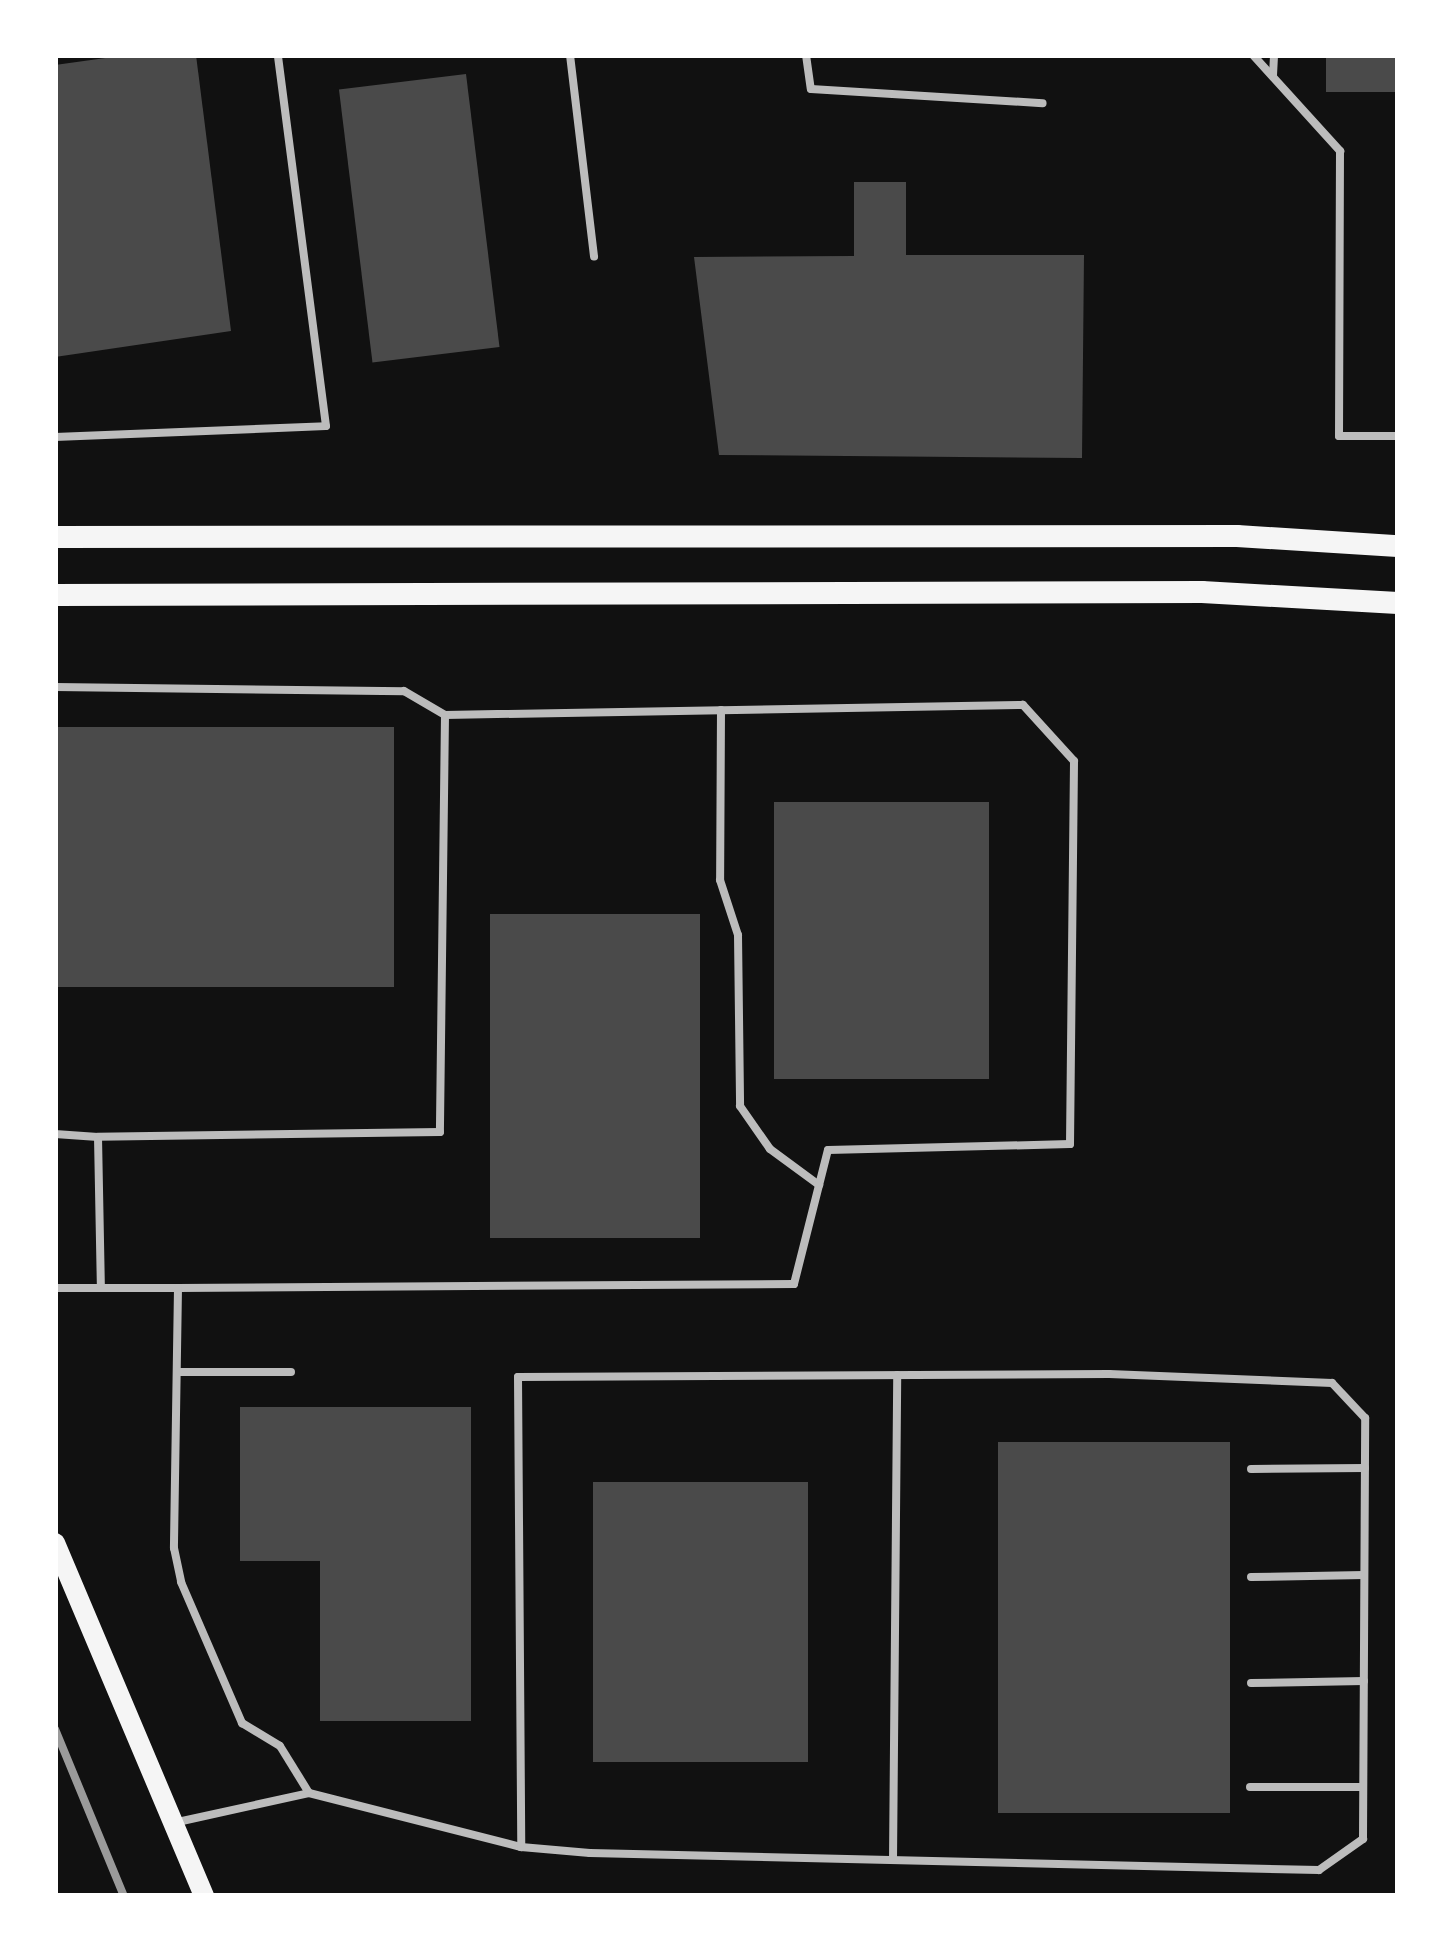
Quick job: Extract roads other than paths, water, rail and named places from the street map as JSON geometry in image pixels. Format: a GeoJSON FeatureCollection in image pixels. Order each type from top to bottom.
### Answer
{"type":"FeatureCollection","features":[{"type":"Feature","properties":{"kind":"main road"},"geometry":{"type":"LineString","coordinates":[[55,537],[1238,536],[1398,546]]}},
{"type":"Feature","properties":{"kind":"main road"},"geometry":{"type":"LineString","coordinates":[[55,595],[1202,592],[1398,603]]}},
{"type":"Feature","properties":{"kind":"main road"},"geometry":{"type":"LineString","coordinates":[[55,1543],[204,1896]]}},
{"type":"Feature","properties":{"kind":"lane"},"geometry":{"type":"LineString","coordinates":[[55,437],[326,426],[278,55]]}},
{"type":"Feature","properties":{"kind":"lane"},"geometry":{"type":"LineString","coordinates":[[570,55],[594,256]]}},
{"type":"Feature","properties":{"kind":"lane"},"geometry":{"type":"LineString","coordinates":[[806,55],[811,89],[1043,103]]}},
{"type":"Feature","properties":{"kind":"lane"},"geometry":{"type":"LineString","coordinates":[[1253,55],[1340,151],[1339,436],[1398,436]]}},
{"type":"Feature","properties":{"kind":"lane"},"geometry":{"type":"LineString","coordinates":[[1273,77],[1274,55]]}},
{"type":"Feature","properties":{"kind":"lane"},"geometry":{"type":"LineString","coordinates":[[55,687],[404,692],[445,715],[1023,706],[1074,762],[1070,1144],[828,1150],[794,1284],[55,1288]]}},
{"type":"Feature","properties":{"kind":"lane"},"geometry":{"type":"LineString","coordinates":[[721,710],[720,880],[738,935],[740,1106],[770,1149],[819,1186]]}},
{"type":"Feature","properties":{"kind":"lane"},"geometry":{"type":"LineString","coordinates":[[55,1134],[440,1132],[445,715]]}},
{"type":"Feature","properties":{"kind":"lane"},"geometry":{"type":"LineString","coordinates":[[98,1136],[101,1288]]}},
{"type":"Feature","properties":{"kind":"lane"},"geometry":{"type":"LineString","coordinates":[[178,1288],[174,1548],[182,1582],[242,1723],[280,1746],[309,1793]]}},
{"type":"Feature","properties":{"kind":"lane"},"geometry":{"type":"LineString","coordinates":[[177,1372],[291,1372]]}},
{"type":"Feature","properties":{"kind":"lane"},"geometry":{"type":"LineString","coordinates":[[174,1823],[309,1793],[520,1847],[1319,1870],[1363,1839],[1365,1418],[1332,1383],[1109,1374],[518,1377],[520,1847]]}},
{"type":"Feature","properties":{"kind":"lane"},"geometry":{"type":"LineString","coordinates":[[893,1860],[896,1375]]}},
{"type":"Feature","properties":{"kind":"lane"},"geometry":{"type":"LineString","coordinates":[[1250,1469],[1365,1468]]}},
{"type":"Feature","properties":{"kind":"lane"},"geometry":{"type":"LineString","coordinates":[[1250,1577],[1364,1575]]}},
{"type":"Feature","properties":{"kind":"lane"},"geometry":{"type":"LineString","coordinates":[[1250,1683],[1364,1682]]}},
{"type":"Feature","properties":{"kind":"lane"},"geometry":{"type":"LineString","coordinates":[[1250,1787],[1363,1787]]}},
{"type":"Feature","properties":{"kind":"railway"},"geometry":{"type":"LineString","coordinates":[[55,1729],[124,1896]]}}]}
